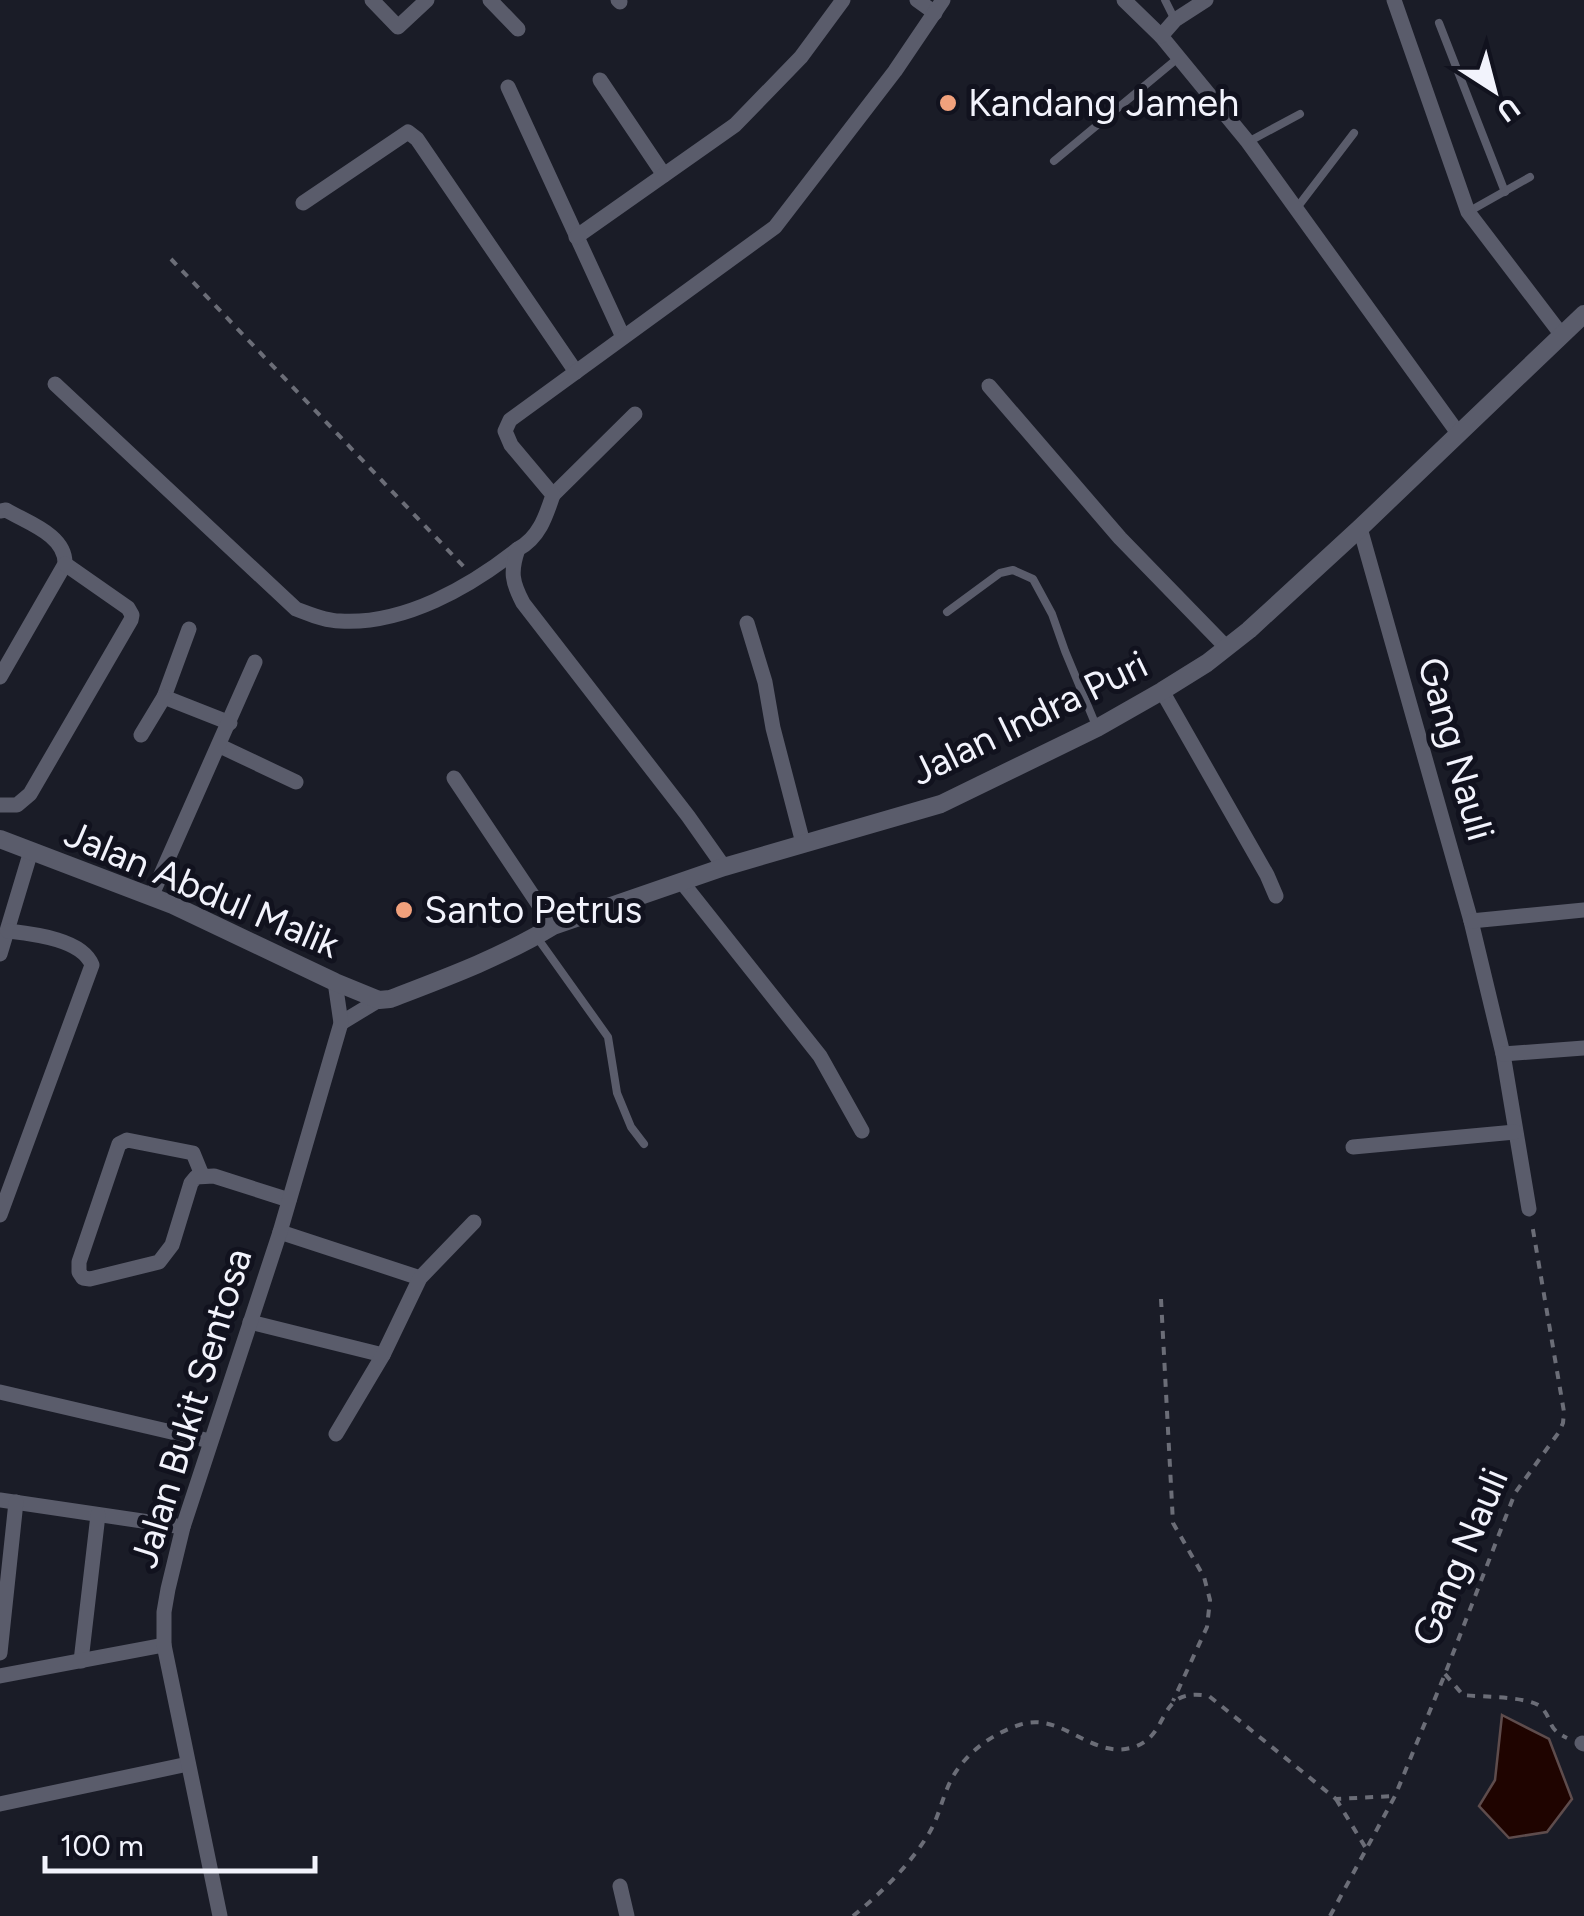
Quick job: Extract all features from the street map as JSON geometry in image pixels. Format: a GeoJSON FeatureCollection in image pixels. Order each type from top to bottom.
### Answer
{"type":"FeatureCollection","features":[{"type":"Feature","properties":{"kind":"street"},"geometry":{"type":"LineString","coordinates":[[372,0],[398,27],[427,0]]}},
{"type":"Feature","properties":{"kind":"street"},"geometry":{"type":"LineString","coordinates":[[490,0],[518,29]]}},
{"type":"Feature","properties":{"kind":"street"},"geometry":{"type":"LineString","coordinates":[[576,236],[735,125],[801,56],[843,0]]}},
{"type":"Feature","properties":{"kind":"street"},"geometry":{"type":"LineString","coordinates":[[554,495],[510,445],[505,431],[510,420],[776,227],[896,70],[939,6],[918,0]]}},
{"type":"Feature","properties":{"kind":"street"},"geometry":{"type":"LineString","coordinates":[[1124,0],[1161,36],[1248,142],[1458,432]]}},
{"type":"Feature","properties":{"kind":"street"},"geometry":{"type":"LineString","coordinates":[[1161,36],[1175,20],[1206,0]]}},
{"type":"Feature","properties":{"kind":"street"},"geometry":{"type":"LineString","coordinates":[[1394,0],[1468,212],[1561,334]]}},
{"type":"Feature","properties":{"kind":"street"},"geometry":{"type":"LineString","coordinates":[[600,80],[664,176]]}},
{"type":"Feature","properties":{"kind":"street"},"geometry":{"type":"LineString","coordinates":[[508,88],[623,337]]}},
{"type":"Feature","properties":{"kind":"street"},"geometry":{"type":"LineString","coordinates":[[303,203],[408,132],[417,139],[576,372]]}},
{"type":"Feature","properties":{"kind":"street","name":"Jalan Indra Puri"},"geometry":{"type":"LineString","coordinates":[[341,1024],[379,1000],[460,972],[553,926],[724,867],[941,804],[1097,728],[1227,648],[1360,528],[1584,314]]}},
{"type":"Feature","properties":{"kind":"street"},"geometry":{"type":"LineString","coordinates":[[56,384],[296,609],[336,622],[368,621],[420,606],[492,569],[527,544],[544,522],[554,495],[635,414]]}},
{"type":"Feature","properties":{"kind":"street"},"geometry":{"type":"LineString","coordinates":[[989,386],[1120,538],[1227,648]]}},
{"type":"Feature","properties":{"kind":"street"},"geometry":{"type":"LineString","coordinates":[[0,511],[6,510],[54,537],[65,552],[64,564],[0,677]]}},
{"type":"Feature","properties":{"kind":"street","name":"Gang Nauli"},"geometry":{"type":"LineString","coordinates":[[1360,528],[1471,921],[1503,1054],[1530,1210]]}},
{"type":"Feature","properties":{"kind":"street"},"geometry":{"type":"LineString","coordinates":[[518,550],[512,568],[523,603],[724,867]]}},
{"type":"Feature","properties":{"kind":"street"},"geometry":{"type":"LineString","coordinates":[[0,806],[17,805],[30,794],[131,620],[128,608],[64,564]]}},
{"type":"Feature","properties":{"kind":"street"},"geometry":{"type":"LineString","coordinates":[[748,623],[766,682],[773,728],[803,843]]}},
{"type":"Feature","properties":{"kind":"street"},"geometry":{"type":"LineString","coordinates":[[141,735],[164,697],[189,628]]}},
{"type":"Feature","properties":{"kind":"street"},"geometry":{"type":"LineString","coordinates":[[152,897],[255,662]]}},
{"type":"Feature","properties":{"kind":"street"},"geometry":{"type":"LineString","coordinates":[[1162,690],[1276,896]]}},
{"type":"Feature","properties":{"kind":"street"},"geometry":{"type":"LineString","coordinates":[[164,697],[230,724]]}},
{"type":"Feature","properties":{"kind":"street"},"geometry":{"type":"LineString","coordinates":[[220,746],[296,782]]}},
{"type":"Feature","properties":{"kind":"street"},"geometry":{"type":"LineString","coordinates":[[454,778],[553,926]]}},
{"type":"Feature","properties":{"kind":"street","name":"Jalan Abdul Malik"},"geometry":{"type":"LineString","coordinates":[[0,839],[152,897],[379,1000]]}},
{"type":"Feature","properties":{"kind":"street"},"geometry":{"type":"LineString","coordinates":[[0,954],[32,851]]}},
{"type":"Feature","properties":{"kind":"street"},"geometry":{"type":"LineString","coordinates":[[680,881],[820,1056],[862,1131]]}},
{"type":"Feature","properties":{"kind":"street"},"geometry":{"type":"LineString","coordinates":[[1471,921],[1584,910]]}},
{"type":"Feature","properties":{"kind":"street"},"geometry":{"type":"LineString","coordinates":[[0,1215],[92,965],[90,958],[78,949],[40,934],[8,931]]}},
{"type":"Feature","properties":{"kind":"street","name":"Jalan Bukit Sentosa"},"geometry":{"type":"LineString","coordinates":[[220,1916],[164,1645],[166,1600],[182,1528],[280,1232],[341,1024],[335,982]]}},
{"type":"Feature","properties":{"kind":"street"},"geometry":{"type":"LineString","coordinates":[[1503,1054],[1584,1048]]}},
{"type":"Feature","properties":{"kind":"street"},"geometry":{"type":"LineString","coordinates":[[1353,1147],[1515,1132]]}},
{"type":"Feature","properties":{"kind":"street"},"geometry":{"type":"LineString","coordinates":[[202,1175],[192,1154],[127,1140],[120,1144],[79,1262],[83,1278],[159,1262],[172,1245],[196,1177],[214,1176],[289,1200]]}},
{"type":"Feature","properties":{"kind":"street"},"geometry":{"type":"LineString","coordinates":[[336,1434],[382,1355],[420,1278],[474,1222]]}},
{"type":"Feature","properties":{"kind":"street"},"geometry":{"type":"LineString","coordinates":[[280,1232],[420,1278]]}},
{"type":"Feature","properties":{"kind":"street"},"geometry":{"type":"LineString","coordinates":[[250,1322],[382,1355]]}},
{"type":"Feature","properties":{"kind":"street"},"geometry":{"type":"LineString","coordinates":[[0,1392],[210,1441]]}},
{"type":"Feature","properties":{"kind":"street"},"geometry":{"type":"LineString","coordinates":[[0,1654],[8,1501],[182,1528]]}},
{"type":"Feature","properties":{"kind":"street"},"geometry":{"type":"LineString","coordinates":[[81,1660],[98,1514]]}},
{"type":"Feature","properties":{"kind":"street"},"geometry":{"type":"LineString","coordinates":[[0,1676],[164,1645]]}},
{"type":"Feature","properties":{"kind":"street"},"geometry":{"type":"LineString","coordinates":[[0,1804],[188,1764]]}},
{"type":"Feature","properties":{"kind":"street"},"geometry":{"type":"LineString","coordinates":[[620,1886],[627,1916]]}},
{"type":"Feature","properties":{"kind":"lane"},"geometry":{"type":"LineString","coordinates":[[1165,0],[1175,20]]}},
{"type":"Feature","properties":{"kind":"lane"},"geometry":{"type":"LineString","coordinates":[[1438,23],[1505,192]]}},
{"type":"Feature","properties":{"kind":"lane"},"geometry":{"type":"LineString","coordinates":[[1054,161],[1178,58]]}},
{"type":"Feature","properties":{"kind":"lane"},"geometry":{"type":"LineString","coordinates":[[1248,142],[1300,114]]}},
{"type":"Feature","properties":{"kind":"lane"},"geometry":{"type":"LineString","coordinates":[[1296,210],[1354,133]]}},
{"type":"Feature","properties":{"kind":"lane"},"geometry":{"type":"LineString","coordinates":[[1468,212],[1530,178]]}},
{"type":"Feature","properties":{"kind":"lane"},"geometry":{"type":"LineString","coordinates":[[948,612],[1000,573],[1014,570],[1033,579],[1052,614],[1097,728]]}},
{"type":"Feature","properties":{"kind":"lane"},"geometry":{"type":"LineString","coordinates":[[536,936],[608,1037],[617,1094],[644,1144]]}},
{"type":"Feature","properties":{"kind":"path"},"geometry":{"type":"LineString","coordinates":[[171,259],[476,578]]}},
{"type":"Feature","properties":{"kind":"path","name":"Gang Nauli"},"geometry":{"type":"LineString","coordinates":[[1330,1916],[1395,1796],[1515,1493],[1563,1423],[1530,1210]]}},
{"type":"Feature","properties":{"kind":"path"},"geometry":{"type":"LineString","coordinates":[[853,1916],[901,1871],[924,1843],[949,1784],[964,1760],[995,1736],[1037,1721],[1062,1727],[1100,1748],[1121,1750],[1148,1740],[1173,1702],[1207,1628],[1210,1600],[1204,1578],[1173,1523],[1161,1299]]}},
{"type":"Feature","properties":{"kind":"path"},"geometry":{"type":"LineString","coordinates":[[1445,1674],[1463,1695],[1534,1702],[1544,1709],[1552,1730],[1583,1744]]}},
{"type":"Feature","properties":{"kind":"path"},"geometry":{"type":"LineString","coordinates":[[1173,1702],[1183,1696],[1210,1696],[1336,1799],[1366,1850]]}},
{"type":"Feature","properties":{"kind":"path"},"geometry":{"type":"LineString","coordinates":[[1336,1799],[1395,1796]]}},
{"type":"Feature","properties":{"kind":"path"},"geometry":{"type":"LineString","coordinates":[[864,1906],[864,1916]]}},
{"type":"Feature","properties":{"kind":"shaded area"},"geometry":{"type":"Polygon","coordinates":[[[1502,1715],[1549,1739],[1572,1799],[1547,1832],[1509,1838],[1479,1806],[1495,1780],[1502,1715]]]}},
{"type":"Feature","properties":{"kind":"place","name":"Kandang Jameh"},"geometry":{"type":"Point","coordinates":[948,103]}},
{"type":"Feature","properties":{"kind":"place","name":"Santo Petrus"},"geometry":{"type":"Point","coordinates":[404,910]}}]}
